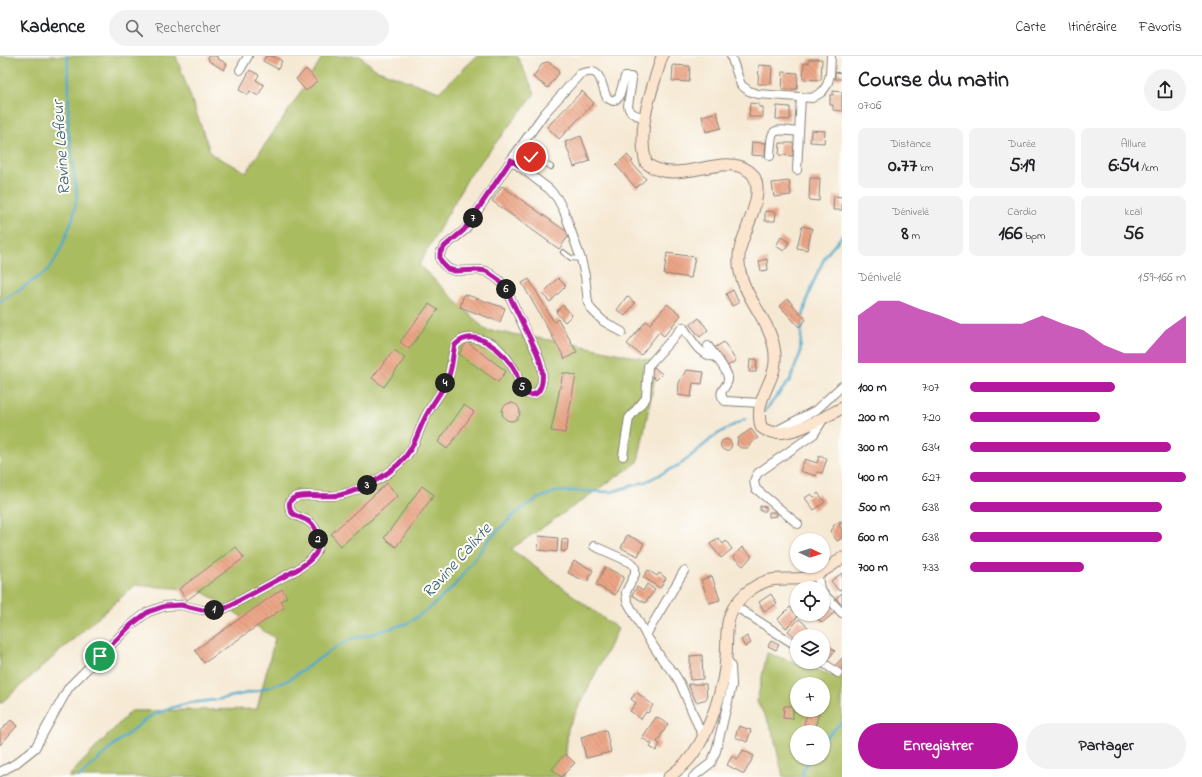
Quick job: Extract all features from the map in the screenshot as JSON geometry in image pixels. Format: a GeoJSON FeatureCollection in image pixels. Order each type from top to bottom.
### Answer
{"type":"FeatureCollection","features":[{"type":"Feature","properties":{"kind":"main road"},"geometry":{"type":"LineString","coordinates":[[662,56],[645,118],[642,142],[646,163],[657,170],[673,172],[725,165],[738,166],[750,171],[755,179],[756,201],[740,248],[739,265],[742,280],[747,292],[769,334],[774,347],[775,362],[772,377],[761,403],[759,418],[761,427],[765,430],[774,432],[802,429],[842,408]]}},
{"type":"Feature","properties":{"kind":"main road"},"geometry":{"type":"LineString","coordinates":[[830,565],[842,558]]}},
{"type":"Feature","properties":{"kind":"main road"},"geometry":{"type":"LineString","coordinates":[[669,777],[690,759],[703,737],[716,705],[723,678],[726,657],[726,629],[731,613],[740,599],[752,588],[770,580],[806,578],[817,573]]}},
{"type":"Feature","properties":{"kind":"street"},"geometry":{"type":"LineString","coordinates":[[240,70],[248,56]]}},
{"type":"Feature","properties":{"kind":"street"},"geometry":{"type":"LineString","coordinates":[[731,56],[741,85],[749,91],[758,94],[812,98],[822,92],[827,85],[831,56]]}},
{"type":"Feature","properties":{"kind":"street"},"geometry":{"type":"LineString","coordinates":[[0,772],[15,764],[35,748],[69,687],[131,625],[148,612],[165,606],[181,605],[202,610],[222,610],[298,569],[308,562],[316,554],[318,537],[314,526],[308,520],[292,513],[289,507],[290,502],[293,498],[301,496],[334,496],[347,493],[366,486],[392,470],[410,451],[426,416],[448,378],[455,345],[463,338],[473,338],[492,344],[515,370],[523,390],[532,395],[540,389],[543,382],[542,369],[538,355],[505,287],[499,280],[486,271],[455,271],[448,269],[440,259],[440,253],[445,246],[464,230],[544,114],[580,74],[586,72],[596,74],[601,78],[607,98],[613,101],[619,97],[625,77],[631,77],[632,80],[628,106],[629,110],[632,114],[645,118]]}},
{"type":"Feature","properties":{"kind":"street"},"geometry":{"type":"LineString","coordinates":[[797,170],[801,97]]}},
{"type":"Feature","properties":{"kind":"street"},"geometry":{"type":"LineString","coordinates":[[770,156],[771,135],[773,132],[778,130],[799,132]]}},
{"type":"Feature","properties":{"kind":"street"},"geometry":{"type":"LineString","coordinates":[[511,160],[549,189],[557,198],[564,211],[581,259],[585,276],[586,297],[591,309],[603,321],[622,332]]}},
{"type":"Feature","properties":{"kind":"street"},"geometry":{"type":"LineString","coordinates":[[623,456],[629,418],[646,398],[648,366],[683,327],[701,352],[716,358]]}},
{"type":"Feature","properties":{"kind":"street"},"geometry":{"type":"LineString","coordinates":[[708,346],[728,375],[728,383],[723,389],[722,398],[725,401],[761,403]]}},
{"type":"Feature","properties":{"kind":"street"},"geometry":{"type":"LineString","coordinates":[[774,432],[816,410],[842,386]]}},
{"type":"Feature","properties":{"kind":"street"},"geometry":{"type":"LineString","coordinates":[[798,524],[756,489],[753,483],[758,472],[814,434],[824,418]]}},
{"type":"Feature","properties":{"kind":"street"},"geometry":{"type":"LineString","coordinates":[[594,546],[632,563],[635,568],[635,574],[626,592],[627,601],[646,635],[680,683],[703,737]]}},
{"type":"Feature","properties":{"kind":"street"},"geometry":{"type":"LineString","coordinates":[[646,635],[684,571]]}},
{"type":"Feature","properties":{"kind":"street"},"geometry":{"type":"LineString","coordinates":[[817,573],[819,581]]}},
{"type":"Feature","properties":{"kind":"street"},"geometry":{"type":"LineString","coordinates":[[830,600],[842,613]]}},
{"type":"Feature","properties":{"kind":"street"},"geometry":{"type":"LineString","coordinates":[[735,606],[790,641]]}},
{"type":"Feature","properties":{"kind":"street"},"geometry":{"type":"LineString","coordinates":[[694,777],[711,763],[716,751],[732,685],[731,667],[726,657]]}},
{"type":"Feature","properties":{"kind":"street"},"geometry":{"type":"LineString","coordinates":[[830,668],[838,673]]}},
{"type":"Feature","properties":{"kind":"lane"},"geometry":{"type":"LineString","coordinates":[[524,169],[531,157],[534,156],[551,166]]}},
{"type":"Feature","properties":{"kind":"lane"},"geometry":{"type":"LineString","coordinates":[[563,252],[571,258],[581,259]]}},
{"type":"Feature","properties":{"kind":"green space"},"geometry":{"type":"Polygon","coordinates":[[[0,56],[176,56],[211,154],[246,172],[293,104],[323,56],[360,56],[375,69],[439,92],[477,56],[517,56],[535,93],[468,178],[419,265],[486,330],[569,343],[658,362],[638,462],[511,549],[618,629],[568,728],[564,777],[68,777],[131,711],[257,709],[275,638],[200,590],[135,585],[0,704],[0,56]]]}},
{"type":"Feature","properties":{"kind":"green space"},"geometry":{"type":"Polygon","coordinates":[[[767,653],[790,661],[790,669],[814,669],[837,677],[842,677],[842,777],[783,777],[773,732],[757,701],[767,653]]]}},
{"type":"Feature","properties":{"kind":"building"},"geometry":{"type":"Polygon","coordinates":[[[208,56],[217,56],[217,58],[227,64],[224,70],[209,61],[208,56]]]}},
{"type":"Feature","properties":{"kind":"building"},"geometry":{"type":"Polygon","coordinates":[[[266,56],[273,56],[282,61],[278,69],[263,61],[266,56]]]}},
{"type":"Feature","properties":{"kind":"building"},"geometry":{"type":"Polygon","coordinates":[[[809,59],[822,59],[821,80],[803,79],[804,63],[809,63],[809,59]]]}},
{"type":"Feature","properties":{"kind":"building"},"geometry":{"type":"Polygon","coordinates":[[[548,62],[557,68],[559,73],[548,88],[533,77],[543,63],[548,62]]]}},
{"type":"Feature","properties":{"kind":"building"},"geometry":{"type":"Polygon","coordinates":[[[673,65],[690,66],[689,82],[672,81],[673,65]]]}},
{"type":"Feature","properties":{"kind":"building"},"geometry":{"type":"Polygon","coordinates":[[[759,65],[772,66],[771,84],[758,84],[759,65]]]}},
{"type":"Feature","properties":{"kind":"building"},"geometry":{"type":"Polygon","coordinates":[[[306,69],[317,81],[306,91],[296,79],[306,69]]]}},
{"type":"Feature","properties":{"kind":"building"},"geometry":{"type":"Polygon","coordinates":[[[250,70],[259,75],[256,80],[264,85],[258,96],[250,91],[248,95],[239,90],[250,70]]]}},
{"type":"Feature","properties":{"kind":"building"},"geometry":{"type":"Polygon","coordinates":[[[783,72],[798,73],[797,89],[782,89],[783,72]]]}},
{"type":"Feature","properties":{"kind":"building"},"geometry":{"type":"Polygon","coordinates":[[[835,72],[842,73],[842,79],[835,79],[835,72]]]}},
{"type":"Feature","properties":{"kind":"building"},"geometry":{"type":"Polygon","coordinates":[[[582,91],[594,103],[559,139],[547,127],[582,91]]]}},
{"type":"Feature","properties":{"kind":"building"},"geometry":{"type":"Polygon","coordinates":[[[833,91],[842,92],[842,111],[833,110],[833,105],[830,105],[830,95],[833,95],[833,91]]]}},
{"type":"Feature","properties":{"kind":"building"},"geometry":{"type":"Polygon","coordinates":[[[750,103],[759,104],[759,107],[763,107],[763,117],[749,117],[750,103]]]}},
{"type":"Feature","properties":{"kind":"building"},"geometry":{"type":"Polygon","coordinates":[[[777,106],[790,107],[790,120],[776,119],[777,106]]]}},
{"type":"Feature","properties":{"kind":"building"},"geometry":{"type":"Polygon","coordinates":[[[717,112],[721,128],[706,132],[702,116],[717,112]]]}},
{"type":"Feature","properties":{"kind":"building"},"geometry":{"type":"Polygon","coordinates":[[[811,130],[825,131],[824,143],[810,142],[811,130]]]}},
{"type":"Feature","properties":{"kind":"building"},"geometry":{"type":"Polygon","coordinates":[[[581,136],[590,161],[574,167],[565,142],[581,136]]]}},
{"type":"Feature","properties":{"kind":"building"},"geometry":{"type":"Polygon","coordinates":[[[752,142],[766,143],[765,156],[751,155],[752,142]]]}},
{"type":"Feature","properties":{"kind":"building"},"geometry":{"type":"Polygon","coordinates":[[[780,143],[794,143],[793,156],[779,155],[780,143]]]}},
{"type":"Feature","properties":{"kind":"building"},"geometry":{"type":"Polygon","coordinates":[[[627,155],[633,161],[631,162],[646,179],[636,188],[616,165],[627,155]]]}},
{"type":"Feature","properties":{"kind":"building"},"geometry":{"type":"Polygon","coordinates":[[[810,178],[820,178],[819,201],[809,200],[810,178]]]}},
{"type":"Feature","properties":{"kind":"building"},"geometry":{"type":"Polygon","coordinates":[[[789,181],[791,195],[774,197],[772,183],[789,181]]]}},
{"type":"Feature","properties":{"kind":"building"},"geometry":{"type":"Polygon","coordinates":[[[502,186],[570,234],[559,249],[492,201],[502,186]]]}},
{"type":"Feature","properties":{"kind":"building"},"geometry":{"type":"Polygon","coordinates":[[[834,196],[842,197],[842,210],[833,210],[834,196]]]}},
{"type":"Feature","properties":{"kind":"building"},"geometry":{"type":"Polygon","coordinates":[[[765,211],[776,212],[775,221],[765,221],[765,211]]]}},
{"type":"Feature","properties":{"kind":"building"},"geometry":{"type":"Polygon","coordinates":[[[802,226],[812,228],[807,250],[797,248],[802,226]]]}},
{"type":"Feature","properties":{"kind":"building"},"geometry":{"type":"Polygon","coordinates":[[[781,237],[789,242],[784,251],[776,246],[781,237]]]}},
{"type":"Feature","properties":{"kind":"building"},"geometry":{"type":"Polygon","coordinates":[[[667,253],[695,257],[691,278],[664,274],[667,253]]]}},
{"type":"Feature","properties":{"kind":"building"},"geometry":{"type":"Polygon","coordinates":[[[767,259],[768,270],[761,271],[759,261],[767,259]]]}},
{"type":"Feature","properties":{"kind":"building"},"geometry":{"type":"Polygon","coordinates":[[[558,278],[566,286],[550,302],[542,294],[558,278]]]}},
{"type":"Feature","properties":{"kind":"building"},"geometry":{"type":"Polygon","coordinates":[[[529,279],[554,322],[558,319],[577,352],[565,359],[522,283],[529,279]]]}},
{"type":"Feature","properties":{"kind":"building"},"geometry":{"type":"Polygon","coordinates":[[[733,290],[739,303],[732,306],[726,294],[733,290]]]}},
{"type":"Feature","properties":{"kind":"building"},"geometry":{"type":"Polygon","coordinates":[[[464,294],[505,308],[500,322],[460,307],[464,294]]]}},
{"type":"Feature","properties":{"kind":"building"},"geometry":{"type":"Polygon","coordinates":[[[627,296],[635,303],[625,316],[617,310],[627,296]]]}},
{"type":"Feature","properties":{"kind":"building"},"geometry":{"type":"Polygon","coordinates":[[[788,299],[806,320],[799,327],[780,306],[788,299]]]}},
{"type":"Feature","properties":{"kind":"building"},"geometry":{"type":"Polygon","coordinates":[[[429,304],[438,310],[409,349],[400,342],[429,304]]]}},
{"type":"Feature","properties":{"kind":"building"},"geometry":{"type":"Polygon","coordinates":[[[667,304],[681,315],[664,336],[659,332],[641,355],[627,344],[646,321],[650,324],[667,304]]]}},
{"type":"Feature","properties":{"kind":"building"},"geometry":{"type":"Polygon","coordinates":[[[563,305],[572,315],[565,322],[556,312],[563,305]]]}},
{"type":"Feature","properties":{"kind":"building"},"geometry":{"type":"Polygon","coordinates":[[[699,318],[708,330],[700,337],[690,325],[699,318]]]}},
{"type":"Feature","properties":{"kind":"building"},"geometry":{"type":"Polygon","coordinates":[[[467,342],[506,371],[498,382],[459,354],[467,342]]]}},
{"type":"Feature","properties":{"kind":"building"},"geometry":{"type":"Polygon","coordinates":[[[724,342],[736,361],[726,367],[714,348],[724,342]]]}},
{"type":"Feature","properties":{"kind":"building"},"geometry":{"type":"Polygon","coordinates":[[[394,350],[405,358],[384,387],[372,378],[394,350]]]}},
{"type":"Feature","properties":{"kind":"building"},"geometry":{"type":"Polygon","coordinates":[[[750,359],[757,359],[756,372],[749,372],[750,359]]]}},
{"type":"Feature","properties":{"kind":"building"},"geometry":{"type":"Polygon","coordinates":[[[654,367],[662,374],[656,380],[649,373],[654,367]]]}},
{"type":"Feature","properties":{"kind":"building"},"geometry":{"type":"Polygon","coordinates":[[[686,370],[704,372],[702,384],[693,383],[691,397],[678,395],[679,383],[686,370]]]}},
{"type":"Feature","properties":{"kind":"building"},"geometry":{"type":"Polygon","coordinates":[[[563,373],[576,375],[565,433],[551,431],[563,373]]]}},
{"type":"Feature","properties":{"kind":"building"},"geometry":{"type":"Polygon","coordinates":[[[511,403],[517,406],[520,412],[517,418],[511,421],[505,418],[502,412],[505,406],[511,403]]]}},
{"type":"Feature","properties":{"kind":"building"},"geometry":{"type":"Polygon","coordinates":[[[464,405],[474,412],[447,449],[438,442],[464,405]]]}},
{"type":"Feature","properties":{"kind":"building"},"geometry":{"type":"Polygon","coordinates":[[[751,429],[758,438],[751,443],[748,448],[741,448],[737,445],[738,438],[751,429]]]}},
{"type":"Feature","properties":{"kind":"building"},"geometry":{"type":"Polygon","coordinates":[[[726,439],[730,441],[732,445],[730,449],[726,451],[722,449],[720,445],[722,441],[726,439]]]}},
{"type":"Feature","properties":{"kind":"building"},"geometry":{"type":"Polygon","coordinates":[[[819,456],[827,459],[822,473],[817,472],[816,476],[800,471],[805,459],[817,463],[819,456]]]}},
{"type":"Feature","properties":{"kind":"building"},"geometry":{"type":"Polygon","coordinates":[[[387,483],[398,496],[341,546],[331,534],[387,483]]]}},
{"type":"Feature","properties":{"kind":"building"},"geometry":{"type":"Polygon","coordinates":[[[422,486],[434,495],[396,547],[384,538],[422,486]]]}},
{"type":"Feature","properties":{"kind":"building"},"geometry":{"type":"Polygon","coordinates":[[[818,493],[825,502],[814,510],[805,498],[811,494],[814,497],[818,493]]]}},
{"type":"Feature","properties":{"kind":"building"},"geometry":{"type":"Polygon","coordinates":[[[760,506],[766,507],[766,511],[760,511],[760,506]]]}},
{"type":"Feature","properties":{"kind":"building"},"geometry":{"type":"Polygon","coordinates":[[[769,512],[776,512],[777,516],[769,517],[769,512]]]}},
{"type":"Feature","properties":{"kind":"building"},"geometry":{"type":"Polygon","coordinates":[[[840,521],[842,522],[839,525],[842,529],[842,538],[837,541],[830,531],[834,528],[833,526],[840,521]]]}},
{"type":"Feature","properties":{"kind":"building"},"geometry":{"type":"Polygon","coordinates":[[[627,535],[644,543],[638,556],[621,548],[627,535]]]}},
{"type":"Feature","properties":{"kind":"building"},"geometry":{"type":"Polygon","coordinates":[[[539,536],[558,538],[557,552],[538,550],[539,536]]]}},
{"type":"Feature","properties":{"kind":"building"},"geometry":{"type":"Polygon","coordinates":[[[718,538],[723,544],[726,541],[732,549],[721,558],[710,544],[718,538]]]}},
{"type":"Feature","properties":{"kind":"building"},"geometry":{"type":"Polygon","coordinates":[[[562,539],[568,540],[567,550],[565,550],[565,552],[561,551],[562,539]]]}},
{"type":"Feature","properties":{"kind":"building"},"geometry":{"type":"Polygon","coordinates":[[[236,547],[244,558],[187,600],[179,589],[236,547]]]}},
{"type":"Feature","properties":{"kind":"building"},"geometry":{"type":"Polygon","coordinates":[[[742,547],[752,556],[743,566],[733,557],[742,547]]]}},
{"type":"Feature","properties":{"kind":"building"},"geometry":{"type":"Polygon","coordinates":[[[574,561],[593,570],[587,582],[568,573],[574,561]]]}},
{"type":"Feature","properties":{"kind":"building"},"geometry":{"type":"Polygon","coordinates":[[[605,567],[624,577],[615,595],[596,585],[605,567]]]}},
{"type":"Feature","properties":{"kind":"building"},"geometry":{"type":"Polygon","coordinates":[[[648,570],[657,576],[659,573],[666,578],[660,588],[643,577],[648,570]]]}},
{"type":"Feature","properties":{"kind":"building"},"geometry":{"type":"Polygon","coordinates":[[[842,573],[842,589],[839,591],[831,581],[842,573]]]}},
{"type":"Feature","properties":{"kind":"building"},"geometry":{"type":"Polygon","coordinates":[[[712,576],[720,600],[709,603],[701,580],[712,576]]]}},
{"type":"Feature","properties":{"kind":"building"},"geometry":{"type":"Polygon","coordinates":[[[647,584],[655,590],[645,603],[632,595],[637,587],[643,591],[647,584]]]}},
{"type":"Feature","properties":{"kind":"building"},"geometry":{"type":"Polygon","coordinates":[[[282,589],[287,597],[281,601],[285,607],[204,663],[195,650],[282,589]]]}},
{"type":"Feature","properties":{"kind":"building"},"geometry":{"type":"Polygon","coordinates":[[[842,593],[842,606],[836,598],[842,593]]]}},
{"type":"Feature","properties":{"kind":"building"},"geometry":{"type":"Polygon","coordinates":[[[771,594],[777,604],[764,611],[759,602],[771,594]]]}},
{"type":"Feature","properties":{"kind":"building"},"geometry":{"type":"Polygon","coordinates":[[[830,606],[835,612],[830,616],[830,606]]]}},
{"type":"Feature","properties":{"kind":"building"},"geometry":{"type":"Polygon","coordinates":[[[790,607],[790,621],[793,621],[786,628],[778,619],[790,607]]]}},
{"type":"Feature","properties":{"kind":"building"},"geometry":{"type":"Polygon","coordinates":[[[797,621],[801,621],[808,627],[806,629],[790,629],[790,633],[788,631],[797,621]]]}},
{"type":"Feature","properties":{"kind":"building"},"geometry":{"type":"Polygon","coordinates":[[[747,636],[751,643],[745,647],[741,640],[747,636]]]}},
{"type":"Feature","properties":{"kind":"building"},"geometry":{"type":"Polygon","coordinates":[[[771,641],[779,645],[776,650],[768,646],[771,641]]]}},
{"type":"Feature","properties":{"kind":"building"},"geometry":{"type":"Polygon","coordinates":[[[830,647],[835,651],[830,657],[830,647]]]}},
{"type":"Feature","properties":{"kind":"building"},"geometry":{"type":"Polygon","coordinates":[[[702,655],[703,679],[690,680],[690,656],[702,655]]]}},
{"type":"Feature","properties":{"kind":"building"},"geometry":{"type":"Polygon","coordinates":[[[842,658],[842,673],[835,666],[842,658]]]}},
{"type":"Feature","properties":{"kind":"building"},"geometry":{"type":"Polygon","coordinates":[[[688,684],[706,684],[707,699],[696,702],[688,684]]]}},
{"type":"Feature","properties":{"kind":"building"},"geometry":{"type":"Polygon","coordinates":[[[636,692],[653,705],[648,713],[646,712],[641,719],[630,711],[636,703],[631,699],[636,692]]]}},
{"type":"Feature","properties":{"kind":"building"},"geometry":{"type":"Polygon","coordinates":[[[784,706],[790,706],[790,717],[793,717],[793,719],[783,718],[784,706]]]}},
{"type":"Feature","properties":{"kind":"building"},"geometry":{"type":"Polygon","coordinates":[[[656,717],[668,724],[657,742],[660,744],[656,751],[650,747],[652,744],[642,738],[656,717]]]}},
{"type":"Feature","properties":{"kind":"building"},"geometry":{"type":"Polygon","coordinates":[[[806,717],[818,717],[816,725],[804,724],[806,717]]]}},
{"type":"Feature","properties":{"kind":"building"},"geometry":{"type":"Polygon","coordinates":[[[11,720],[17,726],[0,745],[0,731],[11,720]]]}},
{"type":"Feature","properties":{"kind":"building"},"geometry":{"type":"Polygon","coordinates":[[[739,726],[751,730],[747,742],[735,737],[739,726]]]}},
{"type":"Feature","properties":{"kind":"building"},"geometry":{"type":"Polygon","coordinates":[[[606,730],[611,752],[586,758],[581,737],[606,730]]]}},
{"type":"Feature","properties":{"kind":"building"},"geometry":{"type":"Polygon","coordinates":[[[743,750],[754,756],[744,774],[727,765],[732,756],[738,759],[743,750]]]}},
{"type":"Feature","properties":{"kind":"building"},"geometry":{"type":"Polygon","coordinates":[[[565,754],[575,763],[561,777],[552,769],[565,754]]]}},
{"type":"Feature","properties":{"kind":"waterway","name":"Ravine Lafleur"},"geometry":{"type":"LineString","coordinates":[[0,302],[45,273],[54,262],[60,251],[73,218],[77,195],[68,128],[69,83],[67,56]]}},
{"type":"Feature","properties":{"kind":"waterway","name":"Ravine Calixte"},"geometry":{"type":"LineString","coordinates":[[764,412],[790,380],[800,354],[802,321],[808,296],[826,255],[842,236]]}},
{"type":"Feature","properties":{"kind":"waterway","name":"Ravine Calixte"},"geometry":{"type":"LineString","coordinates":[[79,777],[115,744],[149,717],[171,708],[189,703],[216,700],[257,691],[287,681],[330,651],[351,639],[408,623],[430,608],[455,585],[490,538],[517,512],[537,499],[555,492],[611,492],[645,482],[681,464],[716,435],[745,419]]}},
{"type":"Feature","properties":{"kind":"waterway"},"geometry":{"type":"LineString","coordinates":[[830,733],[842,722]]}},
{"type":"Feature","properties":{"kind":"waterway"},"geometry":{"type":"LineString","coordinates":[[803,777],[803,770],[806,765]]}},
{"type":"Feature","properties":{"kind":"route"},"geometry":{"type":"LineString","coordinates":[[100,656],[131,625],[148,612],[165,606],[181,605],[202,610],[222,610],[298,569],[308,562],[316,554],[318,537],[314,526],[308,520],[292,513],[289,507],[290,502],[293,498],[301,496],[334,496],[347,493],[366,486],[392,470],[410,451],[426,416],[448,378],[455,345],[463,338],[483,340],[492,344],[515,370],[523,390],[527,394],[532,395],[540,389],[543,382],[542,369],[538,355],[505,287],[499,280],[486,271],[455,271],[448,269],[440,259],[440,253],[445,246],[464,230],[511,160],[524,169],[531,157]]}}]}
